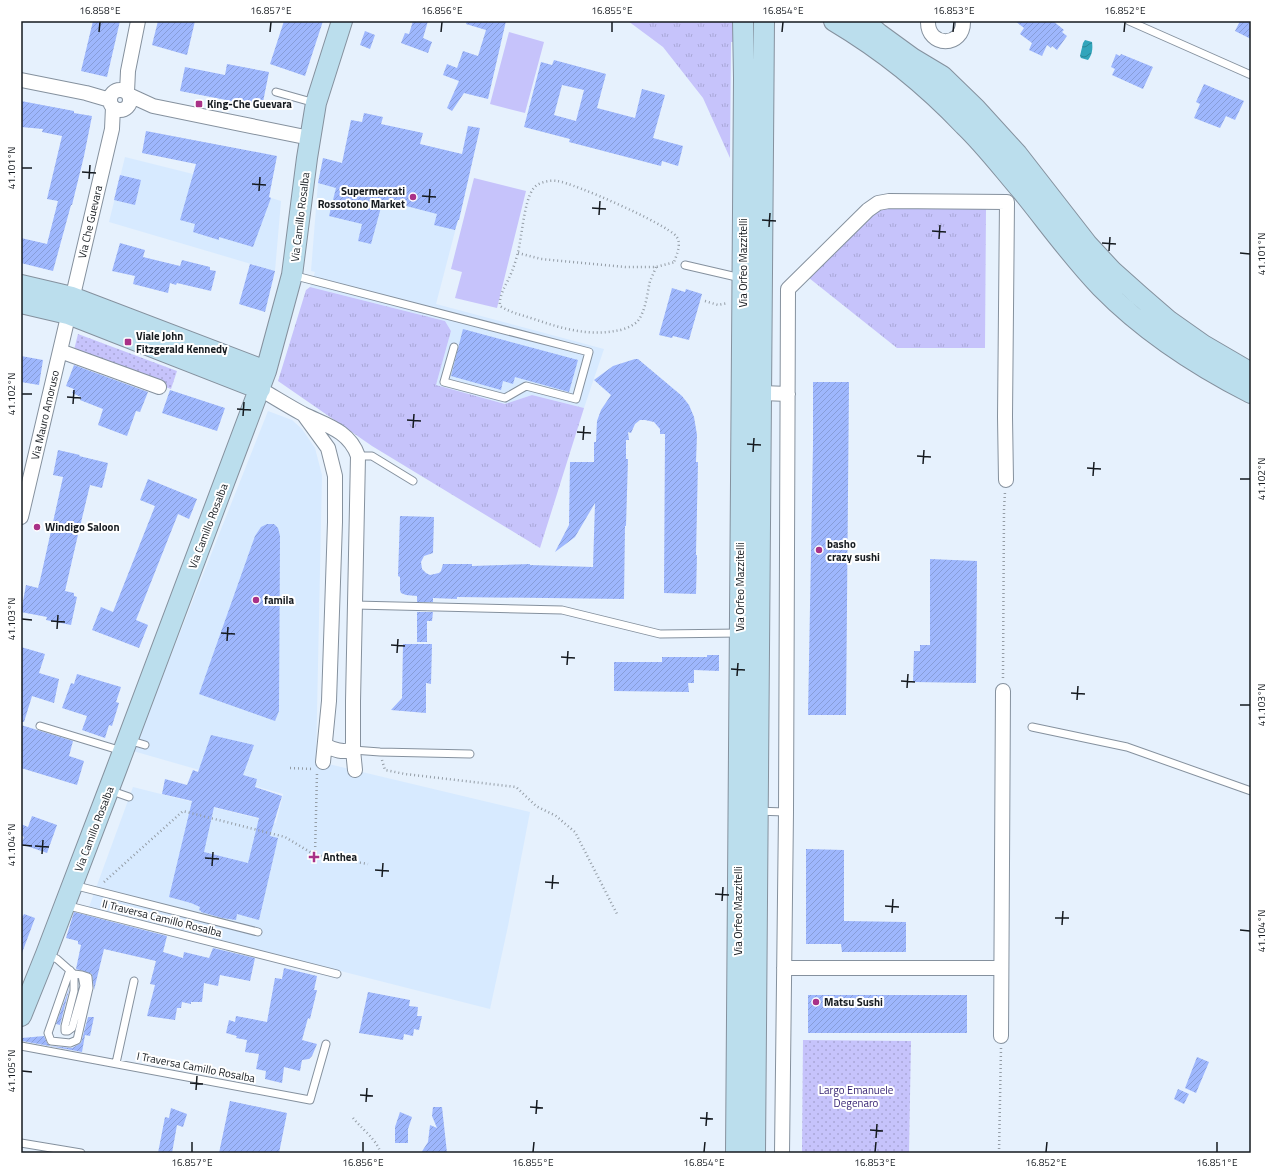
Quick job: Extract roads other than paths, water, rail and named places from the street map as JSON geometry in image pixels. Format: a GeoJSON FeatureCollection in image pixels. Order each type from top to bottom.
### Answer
{"type":"FeatureCollection","features":[{"type":"Feature","properties":{"kind":"main road","name":"Via Camillo Rosalba"},"geometry":{"type":"LineString","coordinates":[[21,1016],[109,790],[128,752],[263,380],[292,275],[316,103],[342,21]]}},
{"type":"Feature","properties":{"kind":"main road","name":"Via Orfeo Mazzitelli"},"geometry":{"type":"LineString","coordinates":[[743,21],[744,78],[742,279],[750,569]]}},
{"type":"Feature","properties":{"kind":"main road","name":"Via Orfeo Mazzitelli"},"geometry":{"type":"LineString","coordinates":[[736,1153],[745,1126],[756,811],[749,604],[760,393],[764,21]]}},
{"type":"Feature","properties":{"kind":"main road"},"geometry":{"type":"LineString","coordinates":[[834,21],[870,45],[911,76],[932,93],[965,125],[1040,213],[1077,260],[1101,287],[1129,313],[1159,338],[1193,361],[1251,393]]}},
{"type":"Feature","properties":{"kind":"main road"},"geometry":{"type":"LineString","coordinates":[[854,21],[879,34]]}},
{"type":"Feature","properties":{"kind":"main road"},"geometry":{"type":"LineString","coordinates":[[864,21],[912,58],[942,76],[976,109],[1017,154],[1088,244],[1112,271],[1134,291],[1169,321],[1203,345],[1247,369]]}},
{"type":"Feature","properties":{"kind":"main road"},"geometry":{"type":"LineString","coordinates":[[21,285],[70,306],[263,380]]}},
{"type":"Feature","properties":{"kind":"main road"},"geometry":{"type":"LineString","coordinates":[[21,303],[70,306]]}},
{"type":"Feature","properties":{"kind":"main road","name":"Via Orfeo Mazzitelli"},"geometry":{"type":"LineString","coordinates":[[746,1088],[740,633],[749,604]]}},
{"type":"Feature","properties":{"kind":"main road","name":"Via Orfeo Mazzitelli"},"geometry":{"type":"LineString","coordinates":[[745,1126],[755,1153]]}},
{"type":"Feature","properties":{"kind":"street","name":"Via Che Guevara"},"geometry":{"type":"LineString","coordinates":[[70,306],[112,129],[128,71],[138,21]]}},
{"type":"Feature","properties":{"kind":"street"},"geometry":{"type":"LineString","coordinates":[[928,21],[928,28],[934,38],[946,42],[957,38],[963,28],[963,21]]}},
{"type":"Feature","properties":{"kind":"street"},"geometry":{"type":"LineString","coordinates":[[21,80],[310,138]]}},
{"type":"Feature","properties":{"kind":"street"},"geometry":{"type":"LineString","coordinates":[[782,1153],[786,812],[788,289],[878,202],[1007,202],[1005,417],[1006,480]]}},
{"type":"Feature","properties":{"kind":"street","name":"Via Mauro Amoruso"},"geometry":{"type":"LineString","coordinates":[[21,516],[70,306]]}},
{"type":"Feature","properties":{"kind":"street"},"geometry":{"type":"LineString","coordinates":[[60,351],[159,387]]}},
{"type":"Feature","properties":{"kind":"street"},"geometry":{"type":"LineString","coordinates":[[263,380],[304,414],[328,448],[335,476],[333,604],[329,701],[323,762]]}},
{"type":"Feature","properties":{"kind":"street"},"geometry":{"type":"LineString","coordinates":[[760,393],[788,394]]}},
{"type":"Feature","properties":{"kind":"street"},"geometry":{"type":"LineString","coordinates":[[304,414],[320,421],[344,435],[355,448],[358,456],[353,702],[353,750],[355,770]]}},
{"type":"Feature","properties":{"kind":"street"},"geometry":{"type":"LineString","coordinates":[[335,522],[356,522]]}},
{"type":"Feature","properties":{"kind":"street"},"geometry":{"type":"LineString","coordinates":[[333,604],[355,605]]}},
{"type":"Feature","properties":{"kind":"street"},"geometry":{"type":"LineString","coordinates":[[1001,1036],[1003,691]]}},
{"type":"Feature","properties":{"kind":"street"},"geometry":{"type":"LineString","coordinates":[[329,701],[337,704],[353,702]]}},
{"type":"Feature","properties":{"kind":"street"},"geometry":{"type":"LineString","coordinates":[[325,745],[334,751],[345,752],[353,750]]}},
{"type":"Feature","properties":{"kind":"street"},"geometry":{"type":"LineString","coordinates":[[784,968],[1001,968]]}},
{"type":"Feature","properties":{"kind":"lane"},"geometry":{"type":"LineString","coordinates":[[1129,21],[1251,75]]}},
{"type":"Feature","properties":{"kind":"lane"},"geometry":{"type":"LineString","coordinates":[[276,92],[316,103]]}},
{"type":"Feature","properties":{"kind":"lane"},"geometry":{"type":"LineString","coordinates":[[685,265],[742,279]]}},
{"type":"Feature","properties":{"kind":"lane"},"geometry":{"type":"LineString","coordinates":[[292,275],[590,352],[576,399],[526,386],[505,398],[444,382],[454,347]]}},
{"type":"Feature","properties":{"kind":"lane"},"geometry":{"type":"LineString","coordinates":[[358,456],[372,456],[413,481]]}},
{"type":"Feature","properties":{"kind":"lane"},"geometry":{"type":"LineString","coordinates":[[355,605],[562,610],[660,634],[740,633]]}},
{"type":"Feature","properties":{"kind":"lane"},"geometry":{"type":"LineString","coordinates":[[40,726],[128,752]]}},
{"type":"Feature","properties":{"kind":"lane"},"geometry":{"type":"LineString","coordinates":[[1032,727],[1127,747],[1251,791]]}},
{"type":"Feature","properties":{"kind":"lane"},"geometry":{"type":"LineString","coordinates":[[353,750],[470,754]]}},
{"type":"Feature","properties":{"kind":"lane"},"geometry":{"type":"LineString","coordinates":[[109,790],[129,797]]}},
{"type":"Feature","properties":{"kind":"lane"},"geometry":{"type":"LineString","coordinates":[[756,811],[786,812]]}},
{"type":"Feature","properties":{"kind":"lane"},"geometry":{"type":"LineString","coordinates":[[73,884],[258,932]]}},
{"type":"Feature","properties":{"kind":"lane","name":"II Traversa Camillo Rosalba"},"geometry":{"type":"LineString","coordinates":[[65,905],[337,974]]}},
{"type":"Feature","properties":{"kind":"lane"},"geometry":{"type":"LineString","coordinates":[[46,954],[57,959],[75,973],[88,978],[89,988],[77,1040],[70,1043],[50,1041],[48,1033],[75,973]]}},
{"type":"Feature","properties":{"kind":"lane"},"geometry":{"type":"LineString","coordinates":[[75,973],[84,986],[75,1020],[72,1028],[68,1031],[65,1030],[74,991],[75,973]]}},
{"type":"Feature","properties":{"kind":"lane"},"geometry":{"type":"LineString","coordinates":[[116,1063],[134,981]]}},
{"type":"Feature","properties":{"kind":"lane","name":"I Traversa Camillo Rosalba"},"geometry":{"type":"LineString","coordinates":[[21,1046],[310,1100],[326,1044]]}},
{"type":"Feature","properties":{"kind":"lane"},"geometry":{"type":"LineString","coordinates":[[21,1143],[81,1153]]}},
{"type":"Feature","properties":{"kind":"water"},"geometry":{"type":"Polygon","coordinates":[[[1085,40],[1092,42],[1092,52],[1088,60],[1081,58],[1080,56],[1085,40]]]}},
{"type":"Feature","properties":{"kind":"place","name":"King-Che Guevara"},"geometry":{"type":"Point","coordinates":[199,104]}},
{"type":"Feature","properties":{"kind":"place","name":"Supermercati Rossotono Market"},"geometry":{"type":"Point","coordinates":[413,197]}},
{"type":"Feature","properties":{"kind":"place","name":"Viale John Fitzgerald Kennedy"},"geometry":{"type":"Point","coordinates":[128,342]}},
{"type":"Feature","properties":{"kind":"place","name":"Windigo Saloon"},"geometry":{"type":"Point","coordinates":[37,527]}},
{"type":"Feature","properties":{"kind":"place","name":"basho crazy sushi"},"geometry":{"type":"Point","coordinates":[819,550]}},
{"type":"Feature","properties":{"kind":"place","name":"famila"},"geometry":{"type":"Point","coordinates":[256,600]}},
{"type":"Feature","properties":{"kind":"place","name":"Anthea"},"geometry":{"type":"Point","coordinates":[314,857]}},
{"type":"Feature","properties":{"kind":"place","name":"Matsu Sushi"},"geometry":{"type":"Point","coordinates":[816,1002]}},
{"type":"Feature","properties":{"kind":"park label","name":"Largo Emanuele Degenaro"},"geometry":{"type":"Point","coordinates":[856,1096]}}]}
